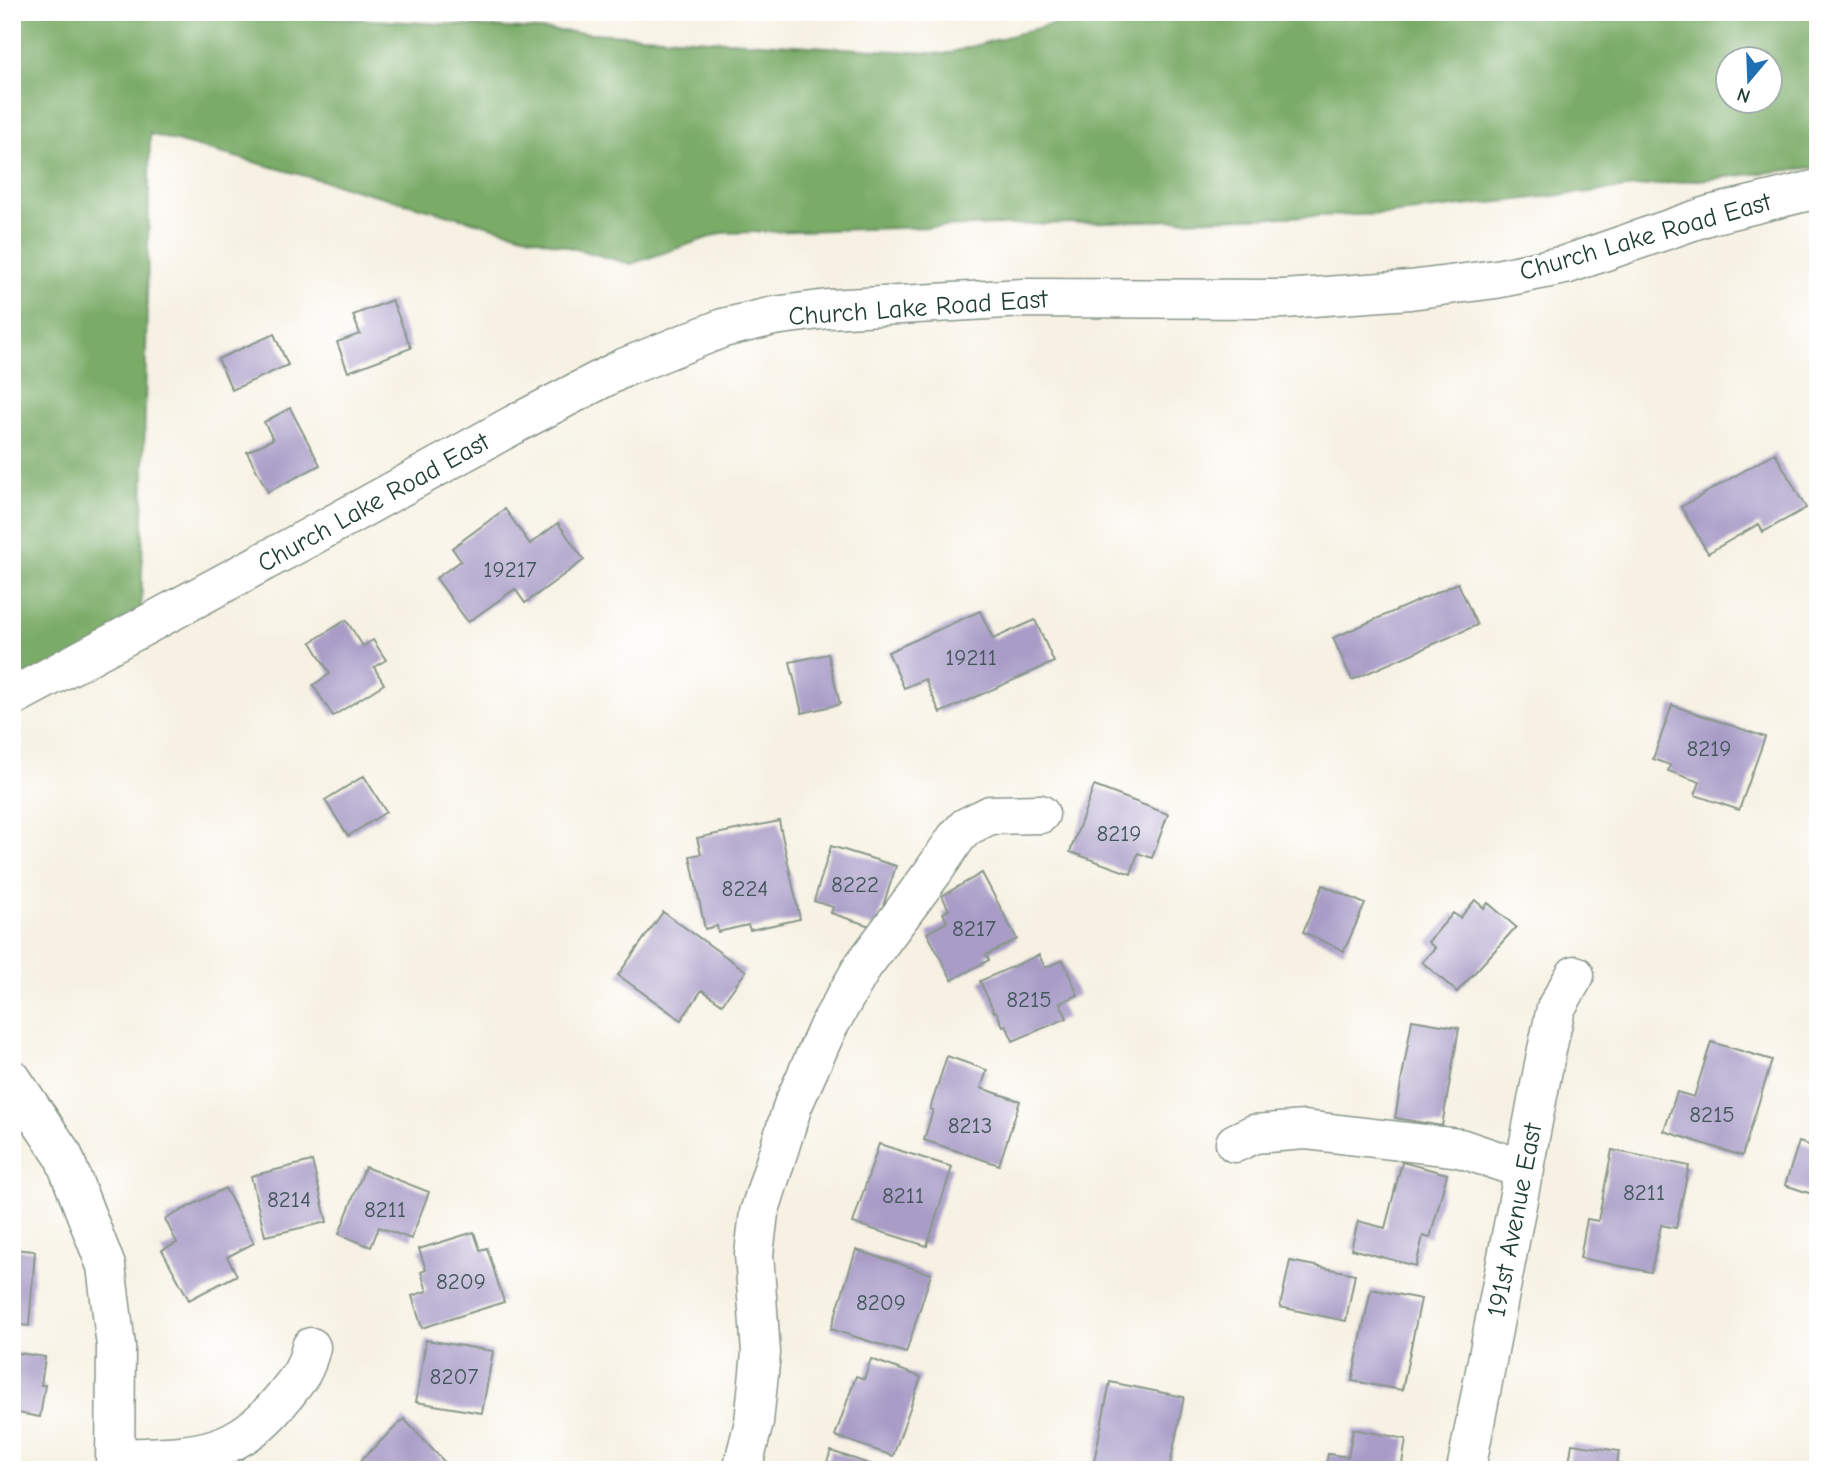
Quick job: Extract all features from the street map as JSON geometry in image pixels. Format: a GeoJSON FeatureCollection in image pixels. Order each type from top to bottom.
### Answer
{"type":"FeatureCollection","features":[{"type":"Feature","properties":{"kind":"street","name":"Church Lake Road East"},"geometry":{"type":"LineString","coordinates":[[12,697],[623,368],[723,328],[774,316],[828,309],[1024,298],[1284,299],[1410,290],[1496,279],[1565,265],[1710,215],[1818,189]]}},
{"type":"Feature","properties":{"kind":"street"},"geometry":{"type":"LineString","coordinates":[[742,1470],[754,1422],[761,1353],[754,1254],[759,1213],[793,1105],[828,1027],[863,966],[966,827],[990,815],[1040,814]]}},
{"type":"Feature","properties":{"kind":"street","name":"191st Avenue East"},"geometry":{"type":"LineString","coordinates":[[1466,1470],[1472,1427],[1556,1008],[1575,975]]}},
{"type":"Feature","properties":{"kind":"street"},"geometry":{"type":"LineString","coordinates":[[12,1079],[62,1155],[106,1266],[116,1346],[115,1464],[197,1455],[242,1438],[268,1416],[306,1368],[311,1347]]}},
{"type":"Feature","properties":{"kind":"street"},"geometry":{"type":"LineString","coordinates":[[1235,1143],[1254,1134],[1304,1130],[1460,1148],[1525,1170]]}},
{"type":"Feature","properties":{"kind":"green space"},"geometry":{"type":"Polygon","coordinates":[[[12,12],[238,12],[945,54],[1095,12],[1818,12],[1818,167],[1389,214],[722,233],[631,264],[150,134],[141,628],[12,697],[12,12]]]}},
{"type":"Feature","properties":{"kind":"building"},"geometry":{"type":"Polygon","coordinates":[[[392,300],[411,348],[348,372],[337,342],[360,334],[353,315],[392,300]]]}},
{"type":"Feature","properties":{"kind":"building"},"geometry":{"type":"Polygon","coordinates":[[[274,334],[288,365],[232,390],[218,359],[274,334]]]}},
{"type":"Feature","properties":{"kind":"building"},"geometry":{"type":"Polygon","coordinates":[[[290,408],[320,465],[268,492],[247,452],[273,439],[264,422],[290,408]]]}},
{"type":"Feature","properties":{"kind":"building"},"geometry":{"type":"Polygon","coordinates":[[[1775,453],[1806,508],[1763,532],[1759,524],[1708,553],[1681,507],[1775,453]]]}},
{"type":"Feature","properties":{"kind":"building"},"geometry":{"type":"Polygon","coordinates":[[[505,509],[530,544],[558,523],[584,560],[525,603],[515,589],[468,622],[436,578],[461,561],[452,548],[505,509]]]}},
{"type":"Feature","properties":{"kind":"building"},"geometry":{"type":"Polygon","coordinates":[[[1458,583],[1477,625],[1352,680],[1333,638],[1458,583]]]}},
{"type":"Feature","properties":{"kind":"building"},"geometry":{"type":"Polygon","coordinates":[[[980,611],[993,639],[1035,620],[1054,662],[940,713],[925,679],[904,688],[888,652],[980,611]]]}},
{"type":"Feature","properties":{"kind":"building"},"geometry":{"type":"Polygon","coordinates":[[[346,620],[363,646],[373,640],[386,660],[374,667],[384,684],[333,716],[313,685],[330,674],[311,642],[346,620]]]}},
{"type":"Feature","properties":{"kind":"building"},"geometry":{"type":"Polygon","coordinates":[[[828,654],[840,704],[802,713],[790,662],[828,654]]]}},
{"type":"Feature","properties":{"kind":"building"},"geometry":{"type":"Polygon","coordinates":[[[1672,705],[1765,737],[1739,810],[1695,795],[1700,782],[1668,771],[1670,765],[1653,759],[1672,705]]]}},
{"type":"Feature","properties":{"kind":"building"},"geometry":{"type":"Polygon","coordinates":[[[364,776],[386,812],[348,836],[325,800],[364,776]]]}},
{"type":"Feature","properties":{"kind":"building"},"geometry":{"type":"Polygon","coordinates":[[[1094,786],[1168,814],[1152,858],[1138,853],[1131,874],[1070,852],[1094,786]]]}},
{"type":"Feature","properties":{"kind":"building"},"geometry":{"type":"Polygon","coordinates":[[[779,821],[800,919],[750,930],[748,925],[718,932],[717,926],[705,929],[690,856],[701,854],[697,838],[779,821]]]}},
{"type":"Feature","properties":{"kind":"building"},"geometry":{"type":"Polygon","coordinates":[[[831,846],[896,866],[876,928],[831,913],[833,907],[814,901],[831,846]]]}},
{"type":"Feature","properties":{"kind":"building"},"geometry":{"type":"Polygon","coordinates":[[[982,873],[1017,939],[986,955],[989,960],[952,980],[927,933],[947,922],[943,913],[949,910],[942,896],[982,873]]]}},
{"type":"Feature","properties":{"kind":"building"},"geometry":{"type":"Polygon","coordinates":[[[1323,885],[1365,904],[1344,951],[1303,932],[1323,885]]]}},
{"type":"Feature","properties":{"kind":"building"},"geometry":{"type":"Polygon","coordinates":[[[1475,900],[1484,908],[1488,903],[1516,927],[1457,992],[1422,962],[1435,948],[1428,942],[1453,913],[1460,918],[1475,900]]]}},
{"type":"Feature","properties":{"kind":"building"},"geometry":{"type":"Polygon","coordinates":[[[663,912],[746,971],[722,1004],[702,990],[681,1020],[618,975],[663,912]]]}},
{"type":"Feature","properties":{"kind":"building"},"geometry":{"type":"Polygon","coordinates":[[[1039,955],[1045,968],[1063,960],[1078,995],[1060,1003],[1067,1018],[1013,1041],[1006,1025],[1003,1026],[996,1011],[994,1012],[980,981],[1039,955]]]}},
{"type":"Feature","properties":{"kind":"building"},"geometry":{"type":"Polygon","coordinates":[[[1412,1020],[1459,1028],[1442,1126],[1395,1118],[1412,1020]]]}},
{"type":"Feature","properties":{"kind":"building"},"geometry":{"type":"Polygon","coordinates":[[[1711,1042],[1772,1060],[1742,1156],[1664,1131],[1677,1092],[1694,1097],[1711,1042]]]}},
{"type":"Feature","properties":{"kind":"building"},"geometry":{"type":"Polygon","coordinates":[[[947,1056],[987,1070],[981,1088],[1020,1101],[999,1165],[924,1140],[933,1110],[930,1109],[947,1056]]]}},
{"type":"Feature","properties":{"kind":"building"},"geometry":{"type":"Polygon","coordinates":[[[1799,1142],[1818,1148],[1818,1196],[1785,1185],[1799,1142]]]}},
{"type":"Feature","properties":{"kind":"building"},"geometry":{"type":"Polygon","coordinates":[[[879,1144],[952,1167],[927,1246],[853,1223],[879,1144]]]}},
{"type":"Feature","properties":{"kind":"building"},"geometry":{"type":"Polygon","coordinates":[[[1612,1150],[1689,1166],[1676,1228],[1661,1225],[1651,1272],[1580,1258],[1587,1219],[1598,1221],[1612,1150]]]}},
{"type":"Feature","properties":{"kind":"building"},"geometry":{"type":"Polygon","coordinates":[[[312,1161],[327,1222],[265,1236],[251,1176],[312,1161]]]}},
{"type":"Feature","properties":{"kind":"building"},"geometry":{"type":"Polygon","coordinates":[[[1402,1162],[1447,1174],[1430,1238],[1423,1236],[1416,1266],[1351,1249],[1358,1221],[1385,1228],[1402,1162]]]}},
{"type":"Feature","properties":{"kind":"building"},"geometry":{"type":"Polygon","coordinates":[[[365,1167],[429,1192],[411,1239],[379,1227],[371,1247],[339,1234],[365,1167]]]}},
{"type":"Feature","properties":{"kind":"building"},"geometry":{"type":"Polygon","coordinates":[[[225,1188],[254,1243],[227,1257],[237,1275],[189,1300],[162,1250],[177,1243],[165,1219],[225,1188]]]}},
{"type":"Feature","properties":{"kind":"building"},"geometry":{"type":"Polygon","coordinates":[[[474,1232],[480,1250],[487,1248],[504,1302],[422,1328],[412,1296],[427,1291],[421,1272],[426,1270],[419,1249],[474,1232]]]}},
{"type":"Feature","properties":{"kind":"building"},"geometry":{"type":"Polygon","coordinates":[[[12,1249],[35,1251],[29,1326],[12,1324],[12,1249]]]}},
{"type":"Feature","properties":{"kind":"building"},"geometry":{"type":"Polygon","coordinates":[[[856,1250],[931,1274],[906,1353],[831,1329],[856,1250]]]}},
{"type":"Feature","properties":{"kind":"building"},"geometry":{"type":"Polygon","coordinates":[[[1290,1261],[1355,1274],[1346,1321],[1280,1307],[1290,1261]]]}},
{"type":"Feature","properties":{"kind":"building"},"geometry":{"type":"Polygon","coordinates":[[[1371,1289],[1421,1299],[1402,1390],[1352,1381],[1371,1289]]]}},
{"type":"Feature","properties":{"kind":"building"},"geometry":{"type":"Polygon","coordinates":[[[426,1340],[493,1351],[482,1413],[416,1402],[426,1340]]]}},
{"type":"Feature","properties":{"kind":"building"},"geometry":{"type":"Polygon","coordinates":[[[12,1352],[45,1357],[41,1385],[45,1385],[40,1417],[12,1412],[12,1352]]]}},
{"type":"Feature","properties":{"kind":"building"},"geometry":{"type":"Polygon","coordinates":[[[871,1359],[921,1377],[893,1456],[835,1436],[856,1376],[864,1379],[871,1359]]]}},
{"type":"Feature","properties":{"kind":"building"},"geometry":{"type":"Polygon","coordinates":[[[1110,1382],[1184,1397],[1169,1470],[1112,1470],[1093,1466],[1110,1382]]]}},
{"type":"Feature","properties":{"kind":"building"},"geometry":{"type":"Polygon","coordinates":[[[404,1419],[452,1470],[371,1470],[361,1460],[404,1419]]]}},
{"type":"Feature","properties":{"kind":"building"},"geometry":{"type":"Polygon","coordinates":[[[1353,1429],[1406,1439],[1401,1470],[1325,1470],[1328,1454],[1348,1457],[1353,1429]]]}},
{"type":"Feature","properties":{"kind":"building"},"geometry":{"type":"Polygon","coordinates":[[[1572,1444],[1619,1451],[1616,1470],[1568,1470],[1572,1444]]]}},
{"type":"Feature","properties":{"kind":"building"},"geometry":{"type":"Polygon","coordinates":[[[831,1451],[884,1469],[824,1470],[831,1451]]]}}]}
